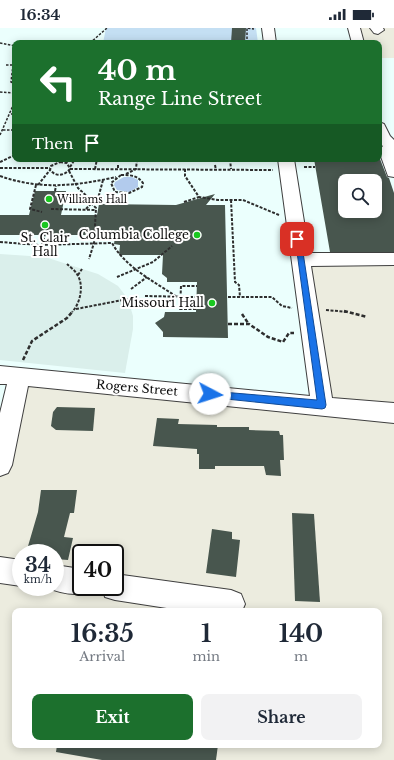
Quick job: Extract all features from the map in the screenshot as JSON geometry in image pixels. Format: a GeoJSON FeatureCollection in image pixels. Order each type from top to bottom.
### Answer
{"type":"FeatureCollection","features":[{"type":"Feature","properties":{"kind":"street"},"geometry":{"type":"LineString","coordinates":[[354,28],[357,40]]}},
{"type":"Feature","properties":{"kind":"street"},"geometry":{"type":"LineString","coordinates":[[263,29],[268,40]]}},
{"type":"Feature","properties":{"kind":"street"},"geometry":{"type":"LineString","coordinates":[[382,137],[386,142],[392,144],[388,151],[393,166]]}},
{"type":"Feature","properties":{"kind":"street"},"geometry":{"type":"LineString","coordinates":[[280,164],[294,216],[322,405]]}},
{"type":"Feature","properties":{"kind":"street"},"geometry":{"type":"LineString","coordinates":[[300,260],[394,259]]}},
{"type":"Feature","properties":{"kind":"street"},"geometry":{"type":"LineString","coordinates":[[1,458],[13,372]]}},
{"type":"Feature","properties":{"kind":"street","name":"Rogers Street"},"geometry":{"type":"LineString","coordinates":[[13,372],[394,412]]}},
{"type":"Feature","properties":{"kind":"street"},"geometry":{"type":"LineString","coordinates":[[0,570],[12,572]]}},
{"type":"Feature","properties":{"kind":"street"},"geometry":{"type":"LineString","coordinates":[[124,588],[231,604]]}},
{"type":"Feature","properties":{"kind":"path"},"geometry":{"type":"LineString","coordinates":[[93,40],[107,28]]}},
{"type":"Feature","properties":{"kind":"path"},"geometry":{"type":"LineString","coordinates":[[247,40],[248,28],[263,29]]}},
{"type":"Feature","properties":{"kind":"path"},"geometry":{"type":"LineString","coordinates":[[0,42],[12,45]]}},
{"type":"Feature","properties":{"kind":"path"},"geometry":{"type":"LineString","coordinates":[[6,65],[12,65]]}},
{"type":"Feature","properties":{"kind":"path"},"geometry":{"type":"LineString","coordinates":[[0,92],[12,93]]}},
{"type":"Feature","properties":{"kind":"path"},"geometry":{"type":"LineString","coordinates":[[0,135],[12,111]]}},
{"type":"Feature","properties":{"kind":"path"},"geometry":{"type":"LineString","coordinates":[[3,130],[12,130]]}},
{"type":"Feature","properties":{"kind":"path"},"geometry":{"type":"LineString","coordinates":[[0,162],[12,156]]}},
{"type":"Feature","properties":{"kind":"path"},"geometry":{"type":"LineString","coordinates":[[42,212],[30,209],[37,185],[53,164],[60,162],[67,163],[76,185],[93,203],[96,210],[94,243],[88,259]]}},
{"type":"Feature","properties":{"kind":"path"},"geometry":{"type":"LineString","coordinates":[[70,169],[74,162]]}},
{"type":"Feature","properties":{"kind":"path"},"geometry":{"type":"LineString","coordinates":[[95,169],[96,162]]}},
{"type":"Feature","properties":{"kind":"path"},"geometry":{"type":"LineString","coordinates":[[136,169],[137,162]]}},
{"type":"Feature","properties":{"kind":"path"},"geometry":{"type":"LineString","coordinates":[[230,162],[231,170]]}},
{"type":"Feature","properties":{"kind":"path"},"geometry":{"type":"LineString","coordinates":[[50,169],[52,174],[58,175],[70,169],[231,170],[280,164]]}},
{"type":"Feature","properties":{"kind":"path"},"geometry":{"type":"LineString","coordinates":[[215,166],[216,170]]}},
{"type":"Feature","properties":{"kind":"path"},"geometry":{"type":"LineString","coordinates":[[0,168],[50,169]]}},
{"type":"Feature","properties":{"kind":"path"},"geometry":{"type":"LineString","coordinates":[[121,176],[136,169]]}},
{"type":"Feature","properties":{"kind":"path"},"geometry":{"type":"LineString","coordinates":[[185,170],[185,176],[199,197]]}},
{"type":"Feature","properties":{"kind":"path"},"geometry":{"type":"LineString","coordinates":[[0,176],[13,181],[37,185],[56,186],[76,185],[103,180],[116,177],[121,176],[136,176],[143,184],[140,190],[126,194],[113,190],[111,183],[116,177]]}},
{"type":"Feature","properties":{"kind":"path"},"geometry":{"type":"LineString","coordinates":[[86,209],[93,203],[101,191],[103,180]]}},
{"type":"Feature","properties":{"kind":"path"},"geometry":{"type":"LineString","coordinates":[[55,191],[56,186]]}},
{"type":"Feature","properties":{"kind":"path"},"geometry":{"type":"LineString","coordinates":[[125,204],[126,194]]}},
{"type":"Feature","properties":{"kind":"path"},"geometry":{"type":"LineString","coordinates":[[184,202],[185,200],[199,197],[248,201],[274,214],[294,216]]}},
{"type":"Feature","properties":{"kind":"path"},"geometry":{"type":"LineString","coordinates":[[231,200],[235,282],[239,285],[240,297]]}},
{"type":"Feature","properties":{"kind":"path"},"geometry":{"type":"LineString","coordinates":[[51,209],[96,210]]}},
{"type":"Feature","properties":{"kind":"path"},"geometry":{"type":"LineString","coordinates":[[42,245],[45,234]]}},
{"type":"Feature","properties":{"kind":"path"},"geometry":{"type":"LineString","coordinates":[[0,242],[42,245],[113,242],[117,252],[147,277],[179,297]]}},
{"type":"Feature","properties":{"kind":"path"},"geometry":{"type":"LineString","coordinates":[[117,277],[129,270],[139,269],[161,258],[172,246]]}},
{"type":"Feature","properties":{"kind":"path"},"geometry":{"type":"LineString","coordinates":[[67,264],[78,275]]}},
{"type":"Feature","properties":{"kind":"path"},"geometry":{"type":"LineString","coordinates":[[13,372],[32,341],[67,318],[75,309],[80,291],[78,275],[82,268]]}},
{"type":"Feature","properties":{"kind":"path"},"geometry":{"type":"LineString","coordinates":[[131,289],[147,277]]}},
{"type":"Feature","properties":{"kind":"path"},"geometry":{"type":"LineString","coordinates":[[196,309],[180,309],[179,297],[181,286],[197,286]]}},
{"type":"Feature","properties":{"kind":"path"},"geometry":{"type":"LineString","coordinates":[[145,296],[196,297]]}},
{"type":"Feature","properties":{"kind":"path"},"geometry":{"type":"LineString","coordinates":[[228,297],[272,297],[282,306],[339,310],[367,317]]}},
{"type":"Feature","properties":{"kind":"path"},"geometry":{"type":"LineString","coordinates":[[75,309],[128,299]]}},
{"type":"Feature","properties":{"kind":"path"},"geometry":{"type":"LineString","coordinates":[[242,314],[249,324],[268,337],[278,341],[283,342],[288,333],[296,334]]}},
{"type":"Feature","properties":{"kind":"path"},"geometry":{"type":"LineString","coordinates":[[228,324],[249,324]]}},
{"type":"Feature","properties":{"kind":"shaded area"},"geometry":{"type":"Polygon","coordinates":[[[106,28],[256,28],[258,40],[104,40],[106,28]]]}},
{"type":"Feature","properties":{"kind":"shaded area"},"geometry":{"type":"Polygon","coordinates":[[[354,28],[394,28],[394,58],[382,58],[382,40],[357,40],[354,28]]]}},
{"type":"Feature","properties":{"kind":"shaded area"},"geometry":{"type":"Polygon","coordinates":[[[124,177],[132,177],[138,180],[138,187],[129,192],[117,190],[114,185],[115,182],[124,177]]]}},
{"type":"Feature","properties":{"kind":"shaded area"},"geometry":{"type":"Polygon","coordinates":[[[0,254],[45,257],[98,274],[118,286],[128,299],[133,316],[133,329],[125,373],[0,360],[0,254]]]}},
{"type":"Feature","properties":{"kind":"shaded area"},"geometry":{"type":"Polygon","coordinates":[[[394,259],[394,760],[0,760],[0,464],[19,377],[322,405],[300,260],[394,259]]]}},
{"type":"Feature","properties":{"kind":"building"},"geometry":{"type":"Polygon","coordinates":[[[232,28],[246,28],[245,40],[231,40],[232,28]]]}},
{"type":"Feature","properties":{"kind":"building"},"geometry":{"type":"Polygon","coordinates":[[[315,162],[381,162],[394,193],[394,252],[330,252],[315,162]]]}},
{"type":"Feature","properties":{"kind":"building"},"geometry":{"type":"Polygon","coordinates":[[[35,191],[66,191],[61,215],[97,215],[99,204],[176,205],[215,194],[206,205],[225,205],[228,338],[163,337],[163,332],[155,323],[164,317],[165,312],[196,312],[197,282],[167,282],[167,278],[162,274],[163,255],[119,255],[120,245],[114,244],[115,237],[106,237],[106,235],[0,235],[0,215],[29,215],[35,191]]]}},
{"type":"Feature","properties":{"kind":"building"},"geometry":{"type":"Polygon","coordinates":[[[57,407],[95,408],[93,431],[56,430],[51,426],[53,412],[57,407]]]}},
{"type":"Feature","properties":{"kind":"building"},"geometry":{"type":"Polygon","coordinates":[[[157,418],[179,419],[178,424],[217,425],[217,427],[249,427],[249,430],[279,431],[280,435],[283,435],[284,460],[280,460],[281,476],[266,475],[264,466],[215,466],[215,469],[199,469],[199,454],[197,454],[197,449],[153,446],[157,418]]]}},
{"type":"Feature","properties":{"kind":"building"},"geometry":{"type":"Polygon","coordinates":[[[41,490],[77,490],[74,513],[70,513],[64,537],[73,538],[68,560],[64,560],[64,544],[29,544],[38,512],[41,490]]]}},
{"type":"Feature","properties":{"kind":"building"},"geometry":{"type":"Polygon","coordinates":[[[292,513],[314,514],[320,602],[295,601],[292,513]]]}},
{"type":"Feature","properties":{"kind":"building"},"geometry":{"type":"Polygon","coordinates":[[[212,529],[232,532],[232,539],[240,540],[236,577],[206,573],[212,529]]]}},
{"type":"Feature","properties":{"kind":"building"},"geometry":{"type":"Polygon","coordinates":[[[57,748],[218,748],[216,760],[102,760],[56,752],[57,748]]]}},
{"type":"Feature","properties":{"kind":"place","name":"Williams Hall"},"geometry":{"type":"Point","coordinates":[49,199]}},
{"type":"Feature","properties":{"kind":"place","name":"St. Clair Hall"},"geometry":{"type":"Point","coordinates":[45,225]}},
{"type":"Feature","properties":{"kind":"place","name":"Columbia College"},"geometry":{"type":"Point","coordinates":[197,235]}},
{"type":"Feature","properties":{"kind":"place","name":"Missouri Hall"},"geometry":{"type":"Point","coordinates":[212,303]}},
{"type":"Feature","properties":{"kind":"route"},"geometry":{"type":"LineString","coordinates":[[210,394],[322,405],[297,239]]}}]}
